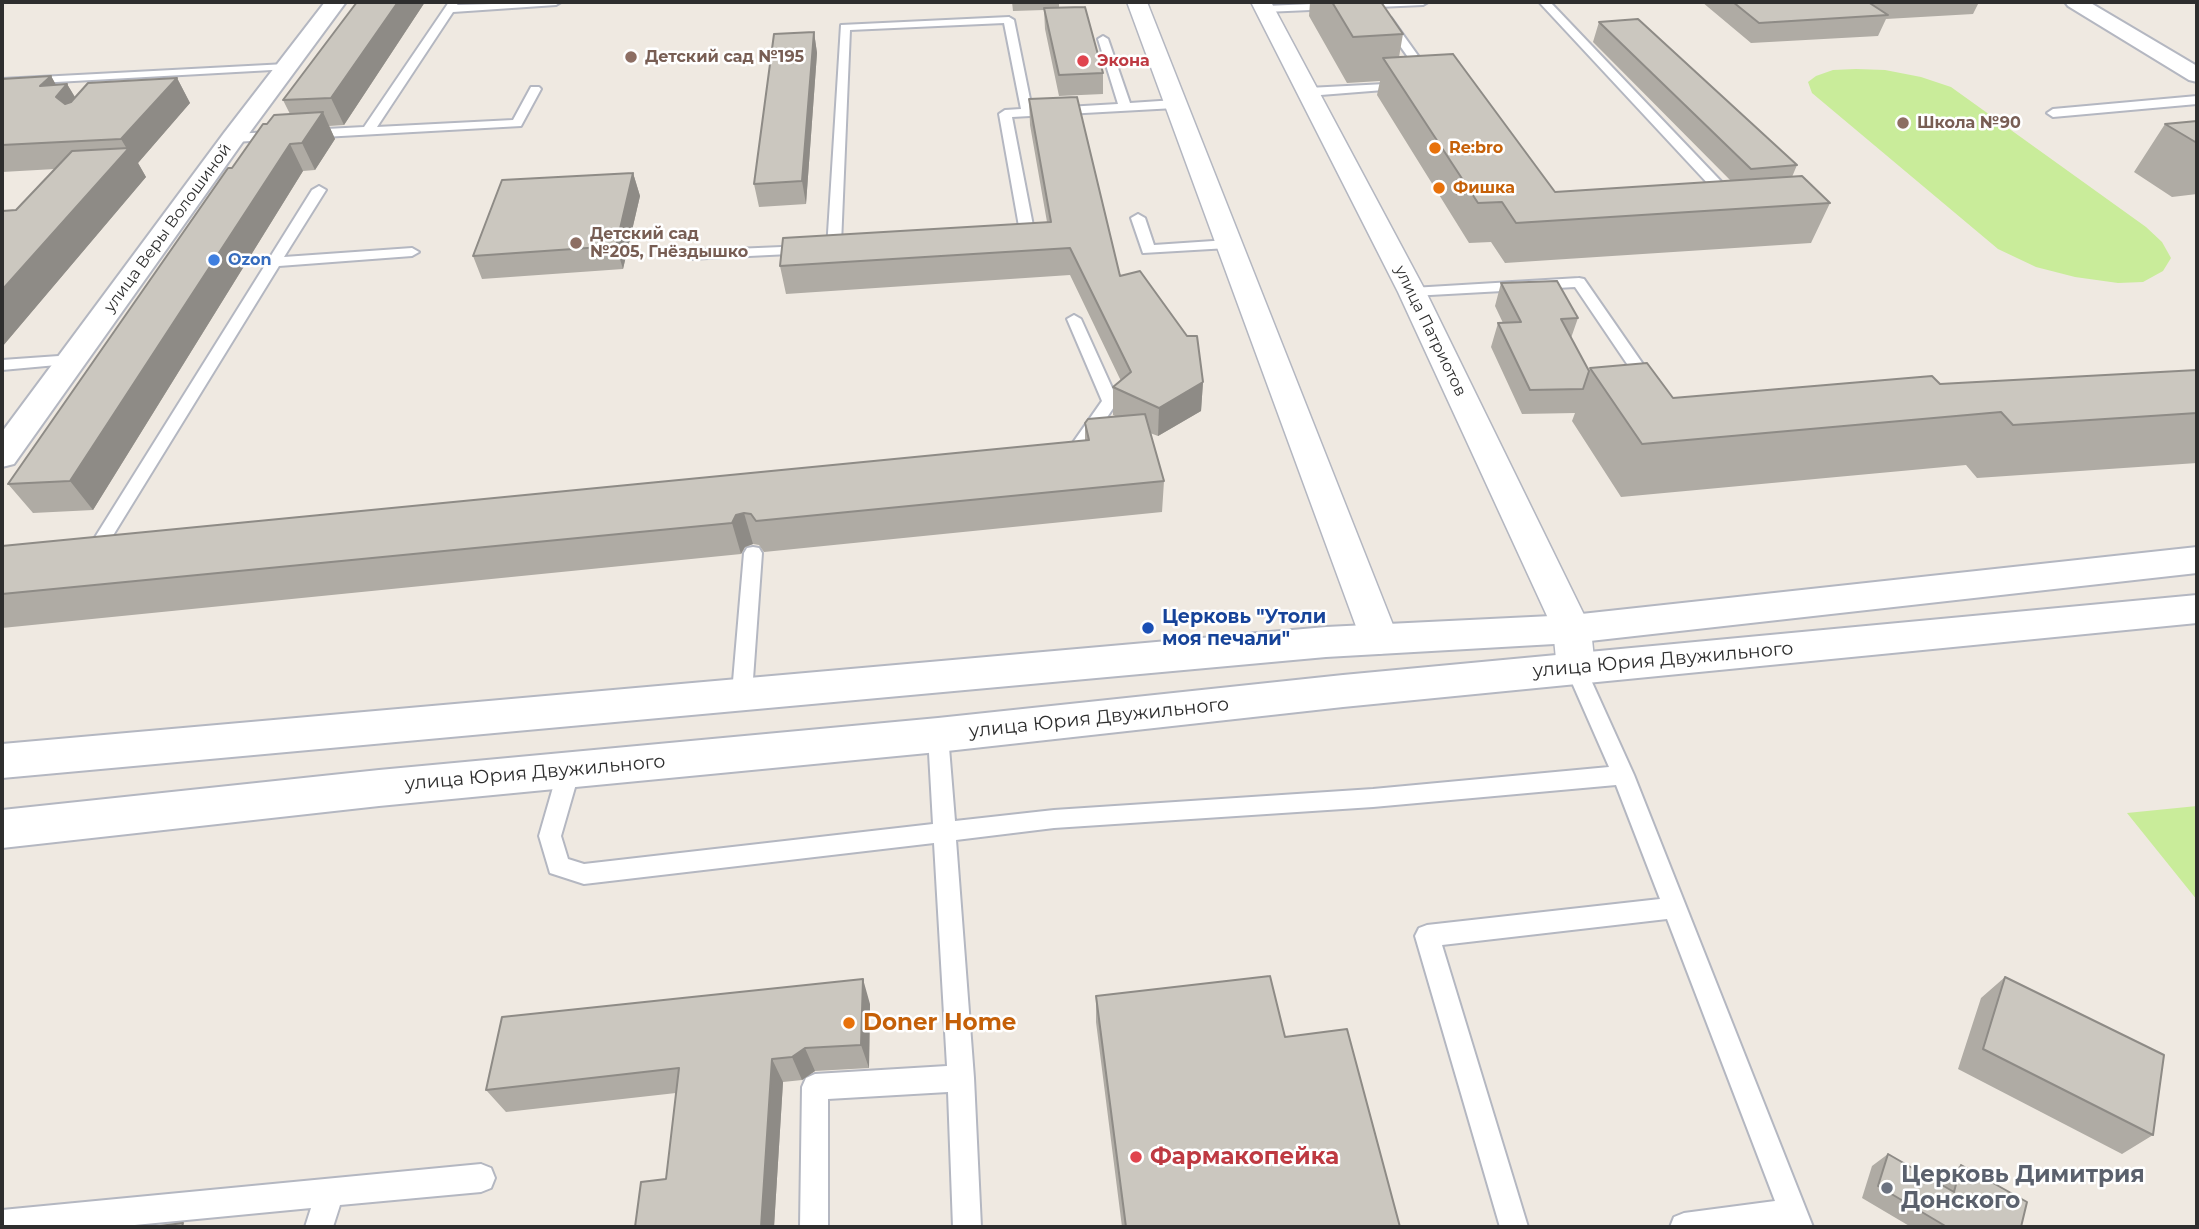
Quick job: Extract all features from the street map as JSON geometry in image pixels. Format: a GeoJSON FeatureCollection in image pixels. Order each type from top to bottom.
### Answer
{"type":"FeatureCollection","features":[{"type":"Feature","properties":{"kind":"street","name":"улица Веры Волошиной"},"geometry":{"type":"LineString","coordinates":[[2,456],[233,138],[336,2]]}},
{"type":"Feature","properties":{"kind":"street"},"geometry":{"type":"LineString","coordinates":[[1137,2],[1380,640]]}},
{"type":"Feature","properties":{"kind":"street"},"geometry":{"type":"LineString","coordinates":[[2075,2],[2197,75]]}},
{"type":"Feature","properties":{"kind":"street","name":"улица Патриотов"},"geometry":{"type":"LineString","coordinates":[[1263,6],[1412,292],[1572,629],[1576,669]]}},
{"type":"Feature","properties":{"kind":"street","name":"улица Юрия Двужильного"},"geometry":{"type":"LineString","coordinates":[[2,761],[1380,640],[1572,629],[2197,560]]}},
{"type":"Feature","properties":{"kind":"street","name":"улица Юрия Двужильного"},"geometry":{"type":"LineString","coordinates":[[2,829],[379,788],[2197,609]]}},
{"type":"Feature","properties":{"kind":"street"},"geometry":{"type":"LineString","coordinates":[[379,788],[404,724]]}},
{"type":"Feature","properties":{"kind":"lane"},"geometry":{"type":"LineString","coordinates":[[367,132],[451,5],[556,2]]}},
{"type":"Feature","properties":{"kind":"lane"},"geometry":{"type":"LineString","coordinates":[[1263,6],[1423,2]]}},
{"type":"Feature","properties":{"kind":"lane"},"geometry":{"type":"LineString","coordinates":[[1544,2],[1731,200],[1718,201]]}},
{"type":"Feature","properties":{"kind":"lane"},"geometry":{"type":"LineString","coordinates":[[1308,92],[1438,84],[1376,4]]}},
{"type":"Feature","properties":{"kind":"lane"},"geometry":{"type":"LineString","coordinates":[[834,249],[845,27],[1009,20],[1027,112]]}},
{"type":"Feature","properties":{"kind":"lane"},"geometry":{"type":"LineString","coordinates":[[1103,39],[1125,106]]}},
{"type":"Feature","properties":{"kind":"lane"},"geometry":{"type":"LineString","coordinates":[[2,82],[117,81],[286,67]]}},
{"type":"Feature","properties":{"kind":"lane"},"geometry":{"type":"LineString","coordinates":[[233,138],[517,123],[535,89]]}},
{"type":"Feature","properties":{"kind":"lane"},"geometry":{"type":"LineString","coordinates":[[2053,113],[2197,100]]}},
{"type":"Feature","properties":{"kind":"lane"},"geometry":{"type":"LineString","coordinates":[[1001,238],[1028,236],[1005,114],[1175,104]]}},
{"type":"Feature","properties":{"kind":"lane"},"geometry":{"type":"LineString","coordinates":[[126,544],[92,547],[319,190]]}},
{"type":"Feature","properties":{"kind":"lane"},"geometry":{"type":"LineString","coordinates":[[1138,218],[1148,250],[1228,244]]}},
{"type":"Feature","properties":{"kind":"lane"},"geometry":{"type":"LineString","coordinates":[[688,255],[862,247]]}},
{"type":"Feature","properties":{"kind":"lane"},"geometry":{"type":"LineString","coordinates":[[274,262],[412,252]]}},
{"type":"Feature","properties":{"kind":"lane"},"geometry":{"type":"LineString","coordinates":[[1412,292],[1579,282],[1660,401]]}},
{"type":"Feature","properties":{"kind":"lane"},"geometry":{"type":"LineString","coordinates":[[1044,461],[1071,458],[1110,401],[1074,319]]}},
{"type":"Feature","properties":{"kind":"lane"},"geometry":{"type":"LineString","coordinates":[[2,365],[73,360]]}},
{"type":"Feature","properties":{"kind":"lane"},"geometry":{"type":"LineString","coordinates":[[742,694],[753,553]]}},
{"type":"Feature","properties":{"kind":"lane"},"geometry":{"type":"LineString","coordinates":[[1576,669],[1623,775],[1796,1220],[1684,1227]]}},
{"type":"Feature","properties":{"kind":"lane"},"geometry":{"type":"LineString","coordinates":[[938,735],[961,1078],[967,1227]]}},
{"type":"Feature","properties":{"kind":"lane"},"geometry":{"type":"LineString","coordinates":[[569,770],[550,836],[558,866],[584,874],[1054,819],[1373,798],[1623,775]]}},
{"type":"Feature","properties":{"kind":"lane"},"geometry":{"type":"LineString","coordinates":[[1514,1227],[1427,936],[1675,908]]}},
{"type":"Feature","properties":{"kind":"lane"},"geometry":{"type":"LineString","coordinates":[[814,1227],[815,1087],[961,1078]]}},
{"type":"Feature","properties":{"kind":"lane"},"geometry":{"type":"LineString","coordinates":[[2,1224],[481,1178]]}},
{"type":"Feature","properties":{"kind":"lane"},"geometry":{"type":"LineString","coordinates":[[319,1227],[330,1192]]}},
{"type":"Feature","properties":{"kind":"green space"},"geometry":{"type":"Polygon","coordinates":[[[1833,70],[1885,70],[1921,77],[1951,87],[2146,227],[2162,242],[2171,258],[2163,271],[2143,282],[2118,283],[2075,277],[2036,267],[1998,249],[1812,93],[1808,82],[1816,76],[1833,70]]]}},
{"type":"Feature","properties":{"kind":"green space"},"geometry":{"type":"Polygon","coordinates":[[[2197,806],[2197,900],[2127,813],[2197,806]]]}},
{"type":"Feature","properties":{"kind":"building"},"geometry":{"type":"Polygon","coordinates":[[[357,2],[398,2],[331,98],[283,100],[357,2]]]}},
{"type":"Feature","properties":{"kind":"building"},"geometry":{"type":"Polygon","coordinates":[[[1332,2],[1381,2],[1403,34],[1353,37],[1332,2]]]}},
{"type":"Feature","properties":{"kind":"building"},"geometry":{"type":"Polygon","coordinates":[[[1733,2],[1868,2],[1888,15],[1759,23],[1733,2]]]}},
{"type":"Feature","properties":{"kind":"building"},"geometry":{"type":"Polygon","coordinates":[[[1085,7],[1103,73],[1059,75],[1044,8],[1085,7]]]}},
{"type":"Feature","properties":{"kind":"building"},"geometry":{"type":"Polygon","coordinates":[[[1638,19],[1797,165],[1751,169],[1599,22],[1638,19]]]}},
{"type":"Feature","properties":{"kind":"building"},"geometry":{"type":"Polygon","coordinates":[[[814,32],[802,181],[754,184],[774,34],[814,32]]]}},
{"type":"Feature","properties":{"kind":"building"},"geometry":{"type":"Polygon","coordinates":[[[1453,54],[1555,192],[1802,176],[1830,203],[1516,223],[1502,202],[1478,203],[1383,58],[1453,54]]]}},
{"type":"Feature","properties":{"kind":"building"},"geometry":{"type":"Polygon","coordinates":[[[51,76],[40,86],[67,84],[56,97],[65,104],[71,102],[88,83],[177,78],[121,139],[2,145],[2,79],[51,76]]]}},
{"type":"Feature","properties":{"kind":"building"},"geometry":{"type":"Polygon","coordinates":[[[1077,97],[1120,276],[1140,271],[1187,336],[1197,336],[1203,382],[1159,408],[1113,387],[1131,372],[1070,248],[780,266],[783,238],[1051,222],[1029,99],[1077,97]]]}},
{"type":"Feature","properties":{"kind":"building"},"geometry":{"type":"Polygon","coordinates":[[[323,112],[302,143],[290,144],[70,481],[8,484],[228,168],[232,168],[263,124],[267,124],[274,115],[323,112]]]}},
{"type":"Feature","properties":{"kind":"building"},"geometry":{"type":"Polygon","coordinates":[[[2197,121],[2197,143],[2165,124],[2197,121]]]}},
{"type":"Feature","properties":{"kind":"building"},"geometry":{"type":"Polygon","coordinates":[[[129,148],[2,290],[2,211],[16,210],[72,151],[129,148]]]}},
{"type":"Feature","properties":{"kind":"building"},"geometry":{"type":"Polygon","coordinates":[[[633,173],[616,246],[473,256],[502,180],[633,173]]]}},
{"type":"Feature","properties":{"kind":"building"},"geometry":{"type":"Polygon","coordinates":[[[1557,281],[1578,318],[1561,319],[1589,371],[1583,389],[1530,390],[1498,323],[1521,322],[1501,283],[1557,281]]]}},
{"type":"Feature","properties":{"kind":"building"},"geometry":{"type":"Polygon","coordinates":[[[1647,363],[1673,398],[1932,376],[1940,384],[2197,370],[2197,413],[2013,425],[2001,412],[1642,444],[1590,368],[1647,363]]]}},
{"type":"Feature","properties":{"kind":"building"},"geometry":{"type":"Polygon","coordinates":[[[1145,414],[1164,481],[756,521],[751,514],[744,513],[736,515],[732,523],[2,594],[2,546],[1089,440],[1085,423],[1088,419],[1145,414]]]}},
{"type":"Feature","properties":{"kind":"building"},"geometry":{"type":"Polygon","coordinates":[[[1270,976],[1285,1037],[1347,1029],[1400,1227],[1126,1227],[1096,996],[1270,976]]]}},
{"type":"Feature","properties":{"kind":"building"},"geometry":{"type":"Polygon","coordinates":[[[2005,977],[2164,1055],[2153,1135],[1983,1049],[2005,977]]]}},
{"type":"Feature","properties":{"kind":"building"},"geometry":{"type":"Polygon","coordinates":[[[863,979],[861,1045],[805,1048],[792,1057],[772,1059],[761,1227],[635,1227],[641,1182],[666,1179],[679,1068],[486,1090],[502,1017],[863,979]]]}},
{"type":"Feature","properties":{"kind":"building"},"geometry":{"type":"Polygon","coordinates":[[[1888,1154],[1954,1192],[1961,1165],[2027,1202],[2021,1227],[1947,1227],[1878,1186],[1888,1154]]]}},
{"type":"Feature","properties":{"kind":"building"},"geometry":{"type":"Polygon","coordinates":[[[183,1223],[182,1227],[152,1227],[183,1223]]]}},
{"type":"Feature","properties":{"kind":"place","name":"Детский сад №195"},"geometry":{"type":"Point","coordinates":[631,57]}},
{"type":"Feature","properties":{"kind":"place","name":"Экона"},"geometry":{"type":"Point","coordinates":[1083,61]}},
{"type":"Feature","properties":{"kind":"place","name":"Школа №90"},"geometry":{"type":"Point","coordinates":[1903,123]}},
{"type":"Feature","properties":{"kind":"place","name":"Re:bro"},"geometry":{"type":"Point","coordinates":[1435,148]}},
{"type":"Feature","properties":{"kind":"place","name":"Фишка"},"geometry":{"type":"Point","coordinates":[1439,188]}},
{"type":"Feature","properties":{"kind":"place","name":"Детский сад №205, Гнёздышко"},"geometry":{"type":"Point","coordinates":[576,243]}},
{"type":"Feature","properties":{"kind":"place","name":"Ozon"},"geometry":{"type":"Point","coordinates":[214,260]}},
{"type":"Feature","properties":{"kind":"place","name":"Церковь \"Утоли моя печали\""},"geometry":{"type":"Point","coordinates":[1148,628]}},
{"type":"Feature","properties":{"kind":"place","name":"Doner Home"},"geometry":{"type":"Point","coordinates":[849,1023]}},
{"type":"Feature","properties":{"kind":"place","name":"Фармакопейка"},"geometry":{"type":"Point","coordinates":[1136,1157]}},
{"type":"Feature","properties":{"kind":"place","name":"Церковь Димитрия Донского"},"geometry":{"type":"Point","coordinates":[1887,1188]}}]}
